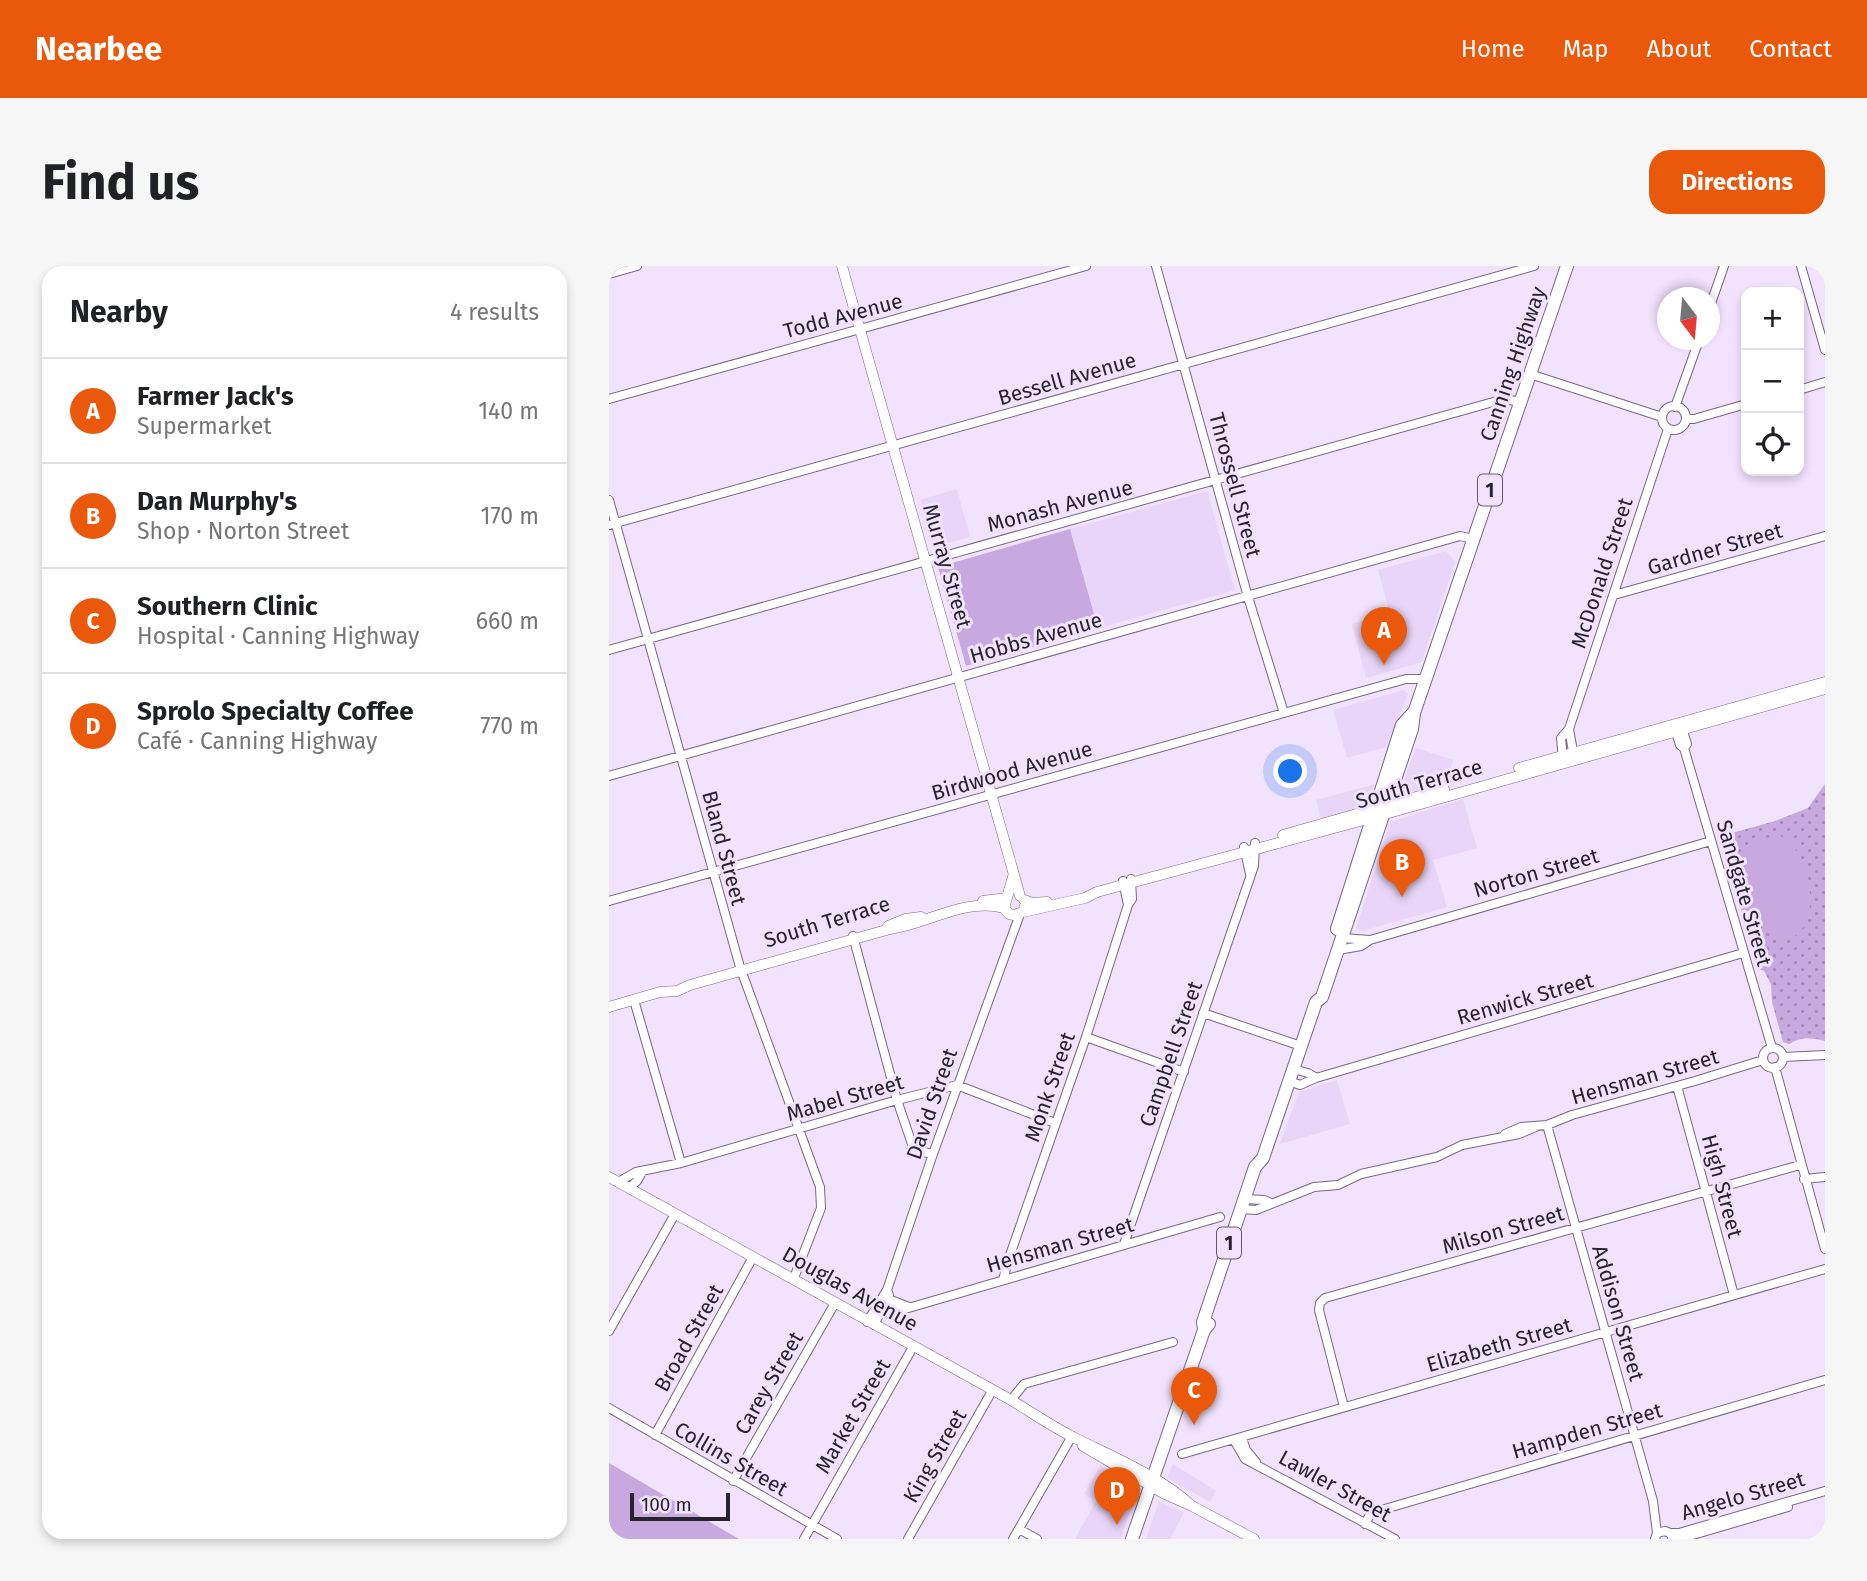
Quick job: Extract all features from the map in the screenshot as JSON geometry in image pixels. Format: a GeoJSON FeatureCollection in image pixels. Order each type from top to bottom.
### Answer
{"type":"FeatureCollection","features":[{"type":"Feature","properties":{"kind":"highway","name":"Canning Highway"},"geometry":{"type":"LineString","coordinates":[[1132,1537],[1204,1330],[1203,1322],[1246,1204],[1255,1167],[1263,1158],[1316,1002],[1322,996],[1340,944],[1402,726],[1414,713],[1567,266]]}},
{"type":"Feature","properties":{"kind":"highway","name":"Canning Highway"},"geometry":{"type":"LineString","coordinates":[[1316,1002],[1314,995],[1379,811]]}},
{"type":"Feature","properties":{"kind":"main road","name":"Murray Street"},"geometry":{"type":"LineString","coordinates":[[842,266],[1013,877],[1012,907]]}},
{"type":"Feature","properties":{"kind":"main road","name":"South Terrace"},"geometry":{"type":"LineString","coordinates":[[1678,728],[1825,682]]}},
{"type":"Feature","properties":{"kind":"main road","name":"South Terrace"},"geometry":{"type":"LineString","coordinates":[[1012,907],[1014,894],[1044,903],[1825,689]]}},
{"type":"Feature","properties":{"kind":"main road","name":"Murray Street"},"geometry":{"type":"LineString","coordinates":[[1013,877],[1022,898]]}},
{"type":"Feature","properties":{"kind":"main road","name":"South Terrace"},"geometry":{"type":"LineString","coordinates":[[609,1007],[660,992],[674,984],[853,938],[905,919],[986,900],[1012,907],[1085,898],[1127,882]]}},
{"type":"Feature","properties":{"kind":"main road"},"geometry":{"type":"LineString","coordinates":[[1012,907],[1022,898]]}},
{"type":"Feature","properties":{"kind":"main road","name":"Douglas Avenue"},"geometry":{"type":"LineString","coordinates":[[613,1180],[1011,1400],[1072,1436],[1093,1453],[1254,1539]]}},
{"type":"Feature","properties":{"kind":"street"},"geometry":{"type":"LineString","coordinates":[[609,274],[637,266]]}},
{"type":"Feature","properties":{"kind":"street","name":"Todd Avenue"},"geometry":{"type":"LineString","coordinates":[[609,399],[1086,266]]}},
{"type":"Feature","properties":{"kind":"street","name":"Throssell Street"},"geometry":{"type":"LineString","coordinates":[[1156,266],[1248,597],[1284,713]]}},
{"type":"Feature","properties":{"kind":"street","name":"Bessell Avenue"},"geometry":{"type":"LineString","coordinates":[[612,524],[1534,266]]}},
{"type":"Feature","properties":{"kind":"street"},"geometry":{"type":"LineString","coordinates":[[1717,287],[1724,266]]}},
{"type":"Feature","properties":{"kind":"street"},"geometry":{"type":"LineString","coordinates":[[1801,266],[1825,350]]}},
{"type":"Feature","properties":{"kind":"street"},"geometry":{"type":"LineString","coordinates":[[1675,407],[1695,350]]}},
{"type":"Feature","properties":{"kind":"street"},"geometry":{"type":"LineString","coordinates":[[1530,374],[1662,418]]}},
{"type":"Feature","properties":{"kind":"street"},"geometry":{"type":"LineString","coordinates":[[1804,388],[1825,382]]}},
{"type":"Feature","properties":{"kind":"street","name":"Monash Avenue"},"geometry":{"type":"LineString","coordinates":[[609,650],[1504,399],[1521,402]]}},
{"type":"Feature","properties":{"kind":"street"},"geometry":{"type":"LineString","coordinates":[[1686,419],[1741,405]]}},
{"type":"Feature","properties":{"kind":"street"},"geometry":{"type":"LineString","coordinates":[[1675,407],[1683,411],[1686,419],[1679,429],[1668,429],[1662,418],[1666,410],[1675,407]]}},
{"type":"Feature","properties":{"kind":"street","name":"McDonald Street"},"geometry":{"type":"LineString","coordinates":[[1569,758],[1561,738],[1569,729],[1668,429]]}},
{"type":"Feature","properties":{"kind":"street","name":"Bland Street"},"geometry":{"type":"LineString","coordinates":[[609,500],[612,524],[648,639],[740,969],[820,1187],[821,1208],[794,1278]]}},
{"type":"Feature","properties":{"kind":"street","name":"Hobbs Avenue"},"geometry":{"type":"LineString","coordinates":[[609,776],[1460,536],[1473,539]]}},
{"type":"Feature","properties":{"kind":"street","name":"Gardner Street"},"geometry":{"type":"LineString","coordinates":[[1614,595],[1825,536]]}},
{"type":"Feature","properties":{"kind":"street","name":"Birdwood Avenue"},"geometry":{"type":"LineString","coordinates":[[609,901],[1406,679],[1425,680]]}},
{"type":"Feature","properties":{"kind":"street","name":"Sandgate Street"},"geometry":{"type":"LineString","coordinates":[[1678,728],[1687,744],[1684,748],[1772,1048]]}},
{"type":"Feature","properties":{"kind":"street","name":"Norton Street"},"geometry":{"type":"LineString","coordinates":[[1340,944],[1370,940],[1711,842]]}},
{"type":"Feature","properties":{"kind":"street","name":"Campbell Street"},"geometry":{"type":"LineString","coordinates":[[1124,1244],[1254,866],[1256,846]]}},
{"type":"Feature","properties":{"kind":"street","name":"Campbell Street"},"geometry":{"type":"LineString","coordinates":[[1245,849],[1250,874]]}},
{"type":"Feature","properties":{"kind":"street","name":"Monk Street"},"geometry":{"type":"LineString","coordinates":[[1003,1280],[1132,899],[1127,882]]}},
{"type":"Feature","properties":{"kind":"street","name":"David Street"},"geometry":{"type":"LineString","coordinates":[[871,1324],[884,1299],[957,1085],[1012,931],[1018,922],[1012,907]]}},
{"type":"Feature","properties":{"kind":"street"},"geometry":{"type":"LineString","coordinates":[[853,938],[897,1100],[914,1150],[933,1154]]}},
{"type":"Feature","properties":{"kind":"street","name":"Norton Street"},"geometry":{"type":"LineString","coordinates":[[1340,944],[1361,946],[1370,940]]}},
{"type":"Feature","properties":{"kind":"street","name":"Renwick Street"},"geometry":{"type":"LineString","coordinates":[[1291,1075],[1300,1084],[1743,953]]}},
{"type":"Feature","properties":{"kind":"street"},"geometry":{"type":"LineString","coordinates":[[634,1000],[681,1163]]}},
{"type":"Feature","properties":{"kind":"street"},"geometry":{"type":"LineString","coordinates":[[1203,1013],[1301,1046]]}},
{"type":"Feature","properties":{"kind":"street"},"geometry":{"type":"LineString","coordinates":[[1086,1037],[1184,1072]]}},
{"type":"Feature","properties":{"kind":"street"},"geometry":{"type":"LineString","coordinates":[[1772,1048],[1780,1051],[1783,1057],[1775,1067],[1769,1067],[1763,1060],[1764,1053],[1772,1048]]}},
{"type":"Feature","properties":{"kind":"street"},"geometry":{"type":"LineString","coordinates":[[1783,1057],[1825,1055]]}},
{"type":"Feature","properties":{"kind":"street","name":"Hensman Street"},"geometry":{"type":"LineString","coordinates":[[1246,1204],[1264,1200],[1271,1203],[1314,1188],[1338,1185],[1361,1174],[1422,1161],[1462,1145],[1519,1135],[1572,1115],[1763,1060]]}},
{"type":"Feature","properties":{"kind":"street"},"geometry":{"type":"LineString","coordinates":[[1775,1067],[1825,1249]]}},
{"type":"Feature","properties":{"kind":"street"},"geometry":{"type":"LineString","coordinates":[[1291,1075],[1308,1073],[1316,1078]]}},
{"type":"Feature","properties":{"kind":"street"},"geometry":{"type":"LineString","coordinates":[[957,1085],[1055,1123]]}},
{"type":"Feature","properties":{"kind":"street","name":"Mabel Street"},"geometry":{"type":"LineString","coordinates":[[613,1180],[957,1085]]}},
{"type":"Feature","properties":{"kind":"street","name":"High Street"},"geometry":{"type":"LineString","coordinates":[[1677,1086],[1734,1295]]}},
{"type":"Feature","properties":{"kind":"street","name":"Addison Street"},"geometry":{"type":"LineString","coordinates":[[1547,1125],[1661,1536]]}},
{"type":"Feature","properties":{"kind":"street","name":"Milson Street"},"geometry":{"type":"LineString","coordinates":[[1344,1407],[1319,1311],[1320,1303],[1325,1298],[1800,1165]]}},
{"type":"Feature","properties":{"kind":"street"},"geometry":{"type":"LineString","coordinates":[[629,1188],[642,1172]]}},
{"type":"Feature","properties":{"kind":"street"},"geometry":{"type":"LineString","coordinates":[[1804,1179],[1825,1177]]}},
{"type":"Feature","properties":{"kind":"street"},"geometry":{"type":"LineString","coordinates":[[609,1331],[675,1214]]}},
{"type":"Feature","properties":{"kind":"street","name":"Hensman Street"},"geometry":{"type":"LineString","coordinates":[[884,1299],[909,1307],[1220,1217]]}},
{"type":"Feature","properties":{"kind":"street","name":"Broad Street"},"geometry":{"type":"LineString","coordinates":[[655,1435],[754,1257]]}},
{"type":"Feature","properties":{"kind":"street","name":"Elizabeth Street"},"geometry":{"type":"LineString","coordinates":[[1182,1454],[1825,1269]]}},
{"type":"Feature","properties":{"kind":"street","name":"Carey Street"},"geometry":{"type":"LineString","coordinates":[[733,1481],[835,1303]]}},
{"type":"Feature","properties":{"kind":"street"},"geometry":{"type":"LineString","coordinates":[[1011,1400],[1024,1384],[1173,1342]]}},
{"type":"Feature","properties":{"kind":"street","name":"Market Street"},"geometry":{"type":"LineString","coordinates":[[803,1539],[913,1347]]}},
{"type":"Feature","properties":{"kind":"street","name":"Hampden Street"},"geometry":{"type":"LineString","coordinates":[[1365,1524],[1371,1513],[1825,1380]]}},
{"type":"Feature","properties":{"kind":"street","name":"King Street"},"geometry":{"type":"LineString","coordinates":[[908,1539],[992,1391]]}},
{"type":"Feature","properties":{"kind":"street","name":"Collins Street"},"geometry":{"type":"LineString","coordinates":[[609,1408],[837,1539]]}},
{"type":"Feature","properties":{"kind":"street"},"geometry":{"type":"LineString","coordinates":[[1013,1539],[1072,1436]]}},
{"type":"Feature","properties":{"kind":"street","name":"Lawler Street"},"geometry":{"type":"LineString","coordinates":[[1238,1439],[1258,1464],[1395,1539]]}},
{"type":"Feature","properties":{"kind":"street","name":"Angelo Street"},"geometry":{"type":"LineString","coordinates":[[1661,1536],[1825,1495]]}},
{"type":"Feature","properties":{"kind":"street","name":"Angelo Street"},"geometry":{"type":"LineString","coordinates":[[1679,1539],[1825,1495]]}},
{"type":"Feature","properties":{"kind":"street"},"geometry":{"type":"LineString","coordinates":[[1019,1529],[1037,1539]]}},
{"type":"Feature","properties":{"kind":"shaded area"},"geometry":{"type":"Polygon","coordinates":[[[957,489],[970,537],[940,545],[933,543],[920,500],[957,489]]]}},
{"type":"Feature","properties":{"kind":"shaded area"},"geometry":{"type":"Polygon","coordinates":[[[1207,491],[1235,590],[1098,628],[1070,529],[1207,491]]]}},
{"type":"Feature","properties":{"kind":"shaded area"},"geometry":{"type":"Polygon","coordinates":[[[1070,529],[1098,628],[966,666],[938,567],[1070,529]]]}},
{"type":"Feature","properties":{"kind":"shaded area"},"geometry":{"type":"Polygon","coordinates":[[[1446,551],[1455,562],[1422,661],[1366,678],[1352,624],[1390,613],[1378,570],[1446,551]]]}},
{"type":"Feature","properties":{"kind":"shaded area"},"geometry":{"type":"Polygon","coordinates":[[[1404,690],[1408,694],[1386,747],[1347,758],[1333,710],[1404,690]]]}},
{"type":"Feature","properties":{"kind":"shaded area"},"geometry":{"type":"Polygon","coordinates":[[[1416,748],[1453,760],[1447,782],[1408,793],[1401,788],[1416,748]]]}},
{"type":"Feature","properties":{"kind":"shaded area"},"geometry":{"type":"Polygon","coordinates":[[[1376,784],[1366,805],[1321,818],[1316,800],[1376,784]]]}},
{"type":"Feature","properties":{"kind":"shaded area"},"geometry":{"type":"Polygon","coordinates":[[[1825,784],[1825,1041],[1807,1038],[1789,1044],[1783,1042],[1772,1002],[1771,984],[1764,971],[1757,968],[1721,836],[1775,821],[1808,808],[1825,784]]]}},
{"type":"Feature","properties":{"kind":"shaded area"},"geometry":{"type":"Polygon","coordinates":[[[1463,799],[1477,848],[1433,860],[1447,907],[1362,931],[1356,928],[1390,822],[1463,799]]]}},
{"type":"Feature","properties":{"kind":"shaded area"},"geometry":{"type":"Polygon","coordinates":[[[1778,835],[1790,842],[1799,855],[1810,889],[1810,907],[1806,922],[1798,934],[1786,939],[1775,937],[1764,929],[1756,917],[1749,902],[1743,871],[1744,857],[1749,847],[1762,839],[1778,835]]]}},
{"type":"Feature","properties":{"kind":"shaded area"},"geometry":{"type":"Polygon","coordinates":[[[1337,1080],[1350,1124],[1280,1144],[1299,1092],[1337,1080]]]}},
{"type":"Feature","properties":{"kind":"shaded area"},"geometry":{"type":"Polygon","coordinates":[[[609,1463],[739,1539],[609,1539],[609,1463]]]}},
{"type":"Feature","properties":{"kind":"shaded area"},"geometry":{"type":"Polygon","coordinates":[[[1173,1464],[1216,1491],[1210,1502],[1167,1478],[1173,1464]]]}},
{"type":"Feature","properties":{"kind":"shaded area"},"geometry":{"type":"Polygon","coordinates":[[[1100,1466],[1134,1485],[1137,1491],[1121,1539],[1075,1539],[1096,1501],[1084,1494],[1100,1466]]]}},
{"type":"Feature","properties":{"kind":"shaded area"},"geometry":{"type":"Polygon","coordinates":[[[1159,1501],[1184,1513],[1170,1539],[1146,1539],[1159,1501]]]}},
{"type":"Feature","properties":{"kind":"place","name":"Farmer Jack's"},"geometry":{"type":"Point","coordinates":[1384,665]}},
{"type":"Feature","properties":{"kind":"place","name":"Dan Murphy's"},"geometry":{"type":"Point","coordinates":[1402,897]}},
{"type":"Feature","properties":{"kind":"place","name":"Southern Clinic"},"geometry":{"type":"Point","coordinates":[1194,1425]}},
{"type":"Feature","properties":{"kind":"place","name":"Sprolo Specialty Coffee"},"geometry":{"type":"Point","coordinates":[1117,1525]}}]}
